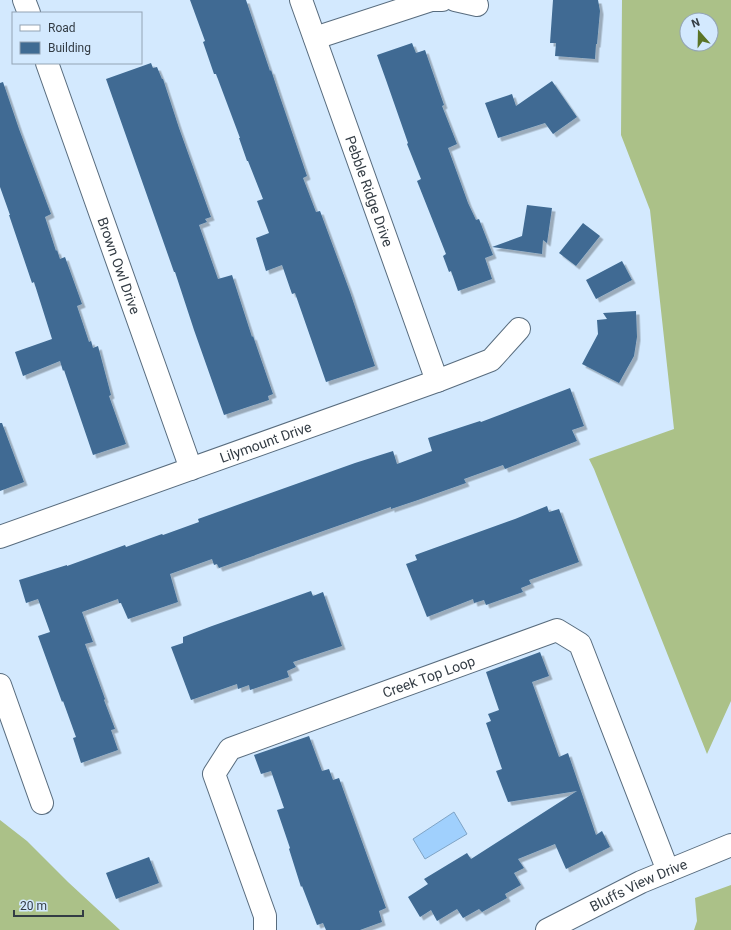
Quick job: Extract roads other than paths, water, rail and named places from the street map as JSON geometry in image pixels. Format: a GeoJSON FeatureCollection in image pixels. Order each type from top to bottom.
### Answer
{"type":"FeatureCollection","features":[{"type":"Feature","properties":{"kind":"street"},"geometry":{"type":"LineString","coordinates":[[24,0],[29,12]]}},
{"type":"Feature","properties":{"kind":"street","name":"Pebble Ridge Drive"},"geometry":{"type":"LineString","coordinates":[[301,0],[437,381]]}},
{"type":"Feature","properties":{"kind":"street"},"geometry":{"type":"LineString","coordinates":[[315,38],[431,0],[442,0]]}},
{"type":"Feature","properties":{"kind":"street"},"geometry":{"type":"LineString","coordinates":[[455,0],[477,5]]}},
{"type":"Feature","properties":{"kind":"street","name":"Brown Owl Drive"},"geometry":{"type":"LineString","coordinates":[[47,64],[191,469]]}},
{"type":"Feature","properties":{"kind":"street","name":"Lilymount Drive"},"geometry":{"type":"LineString","coordinates":[[0,537],[437,381],[491,360],[519,329]]}},
{"type":"Feature","properties":{"kind":"street","name":"Creek Top Loop"},"geometry":{"type":"LineString","coordinates":[[265,930],[265,916],[214,774],[230,749],[557,630],[580,644],[668,871]]}},
{"type":"Feature","properties":{"kind":"street"},"geometry":{"type":"LineString","coordinates":[[0,685],[42,803]]}},
{"type":"Feature","properties":{"kind":"street","name":"Bluffs View Drive"},"geometry":{"type":"LineString","coordinates":[[548,930],[640,882],[731,845]]}},
{"type":"Feature","properties":{"kind":"water"},"geometry":{"type":"Polygon","coordinates":[[[454,812],[467,834],[425,859],[413,839],[454,812]]]}}]}
